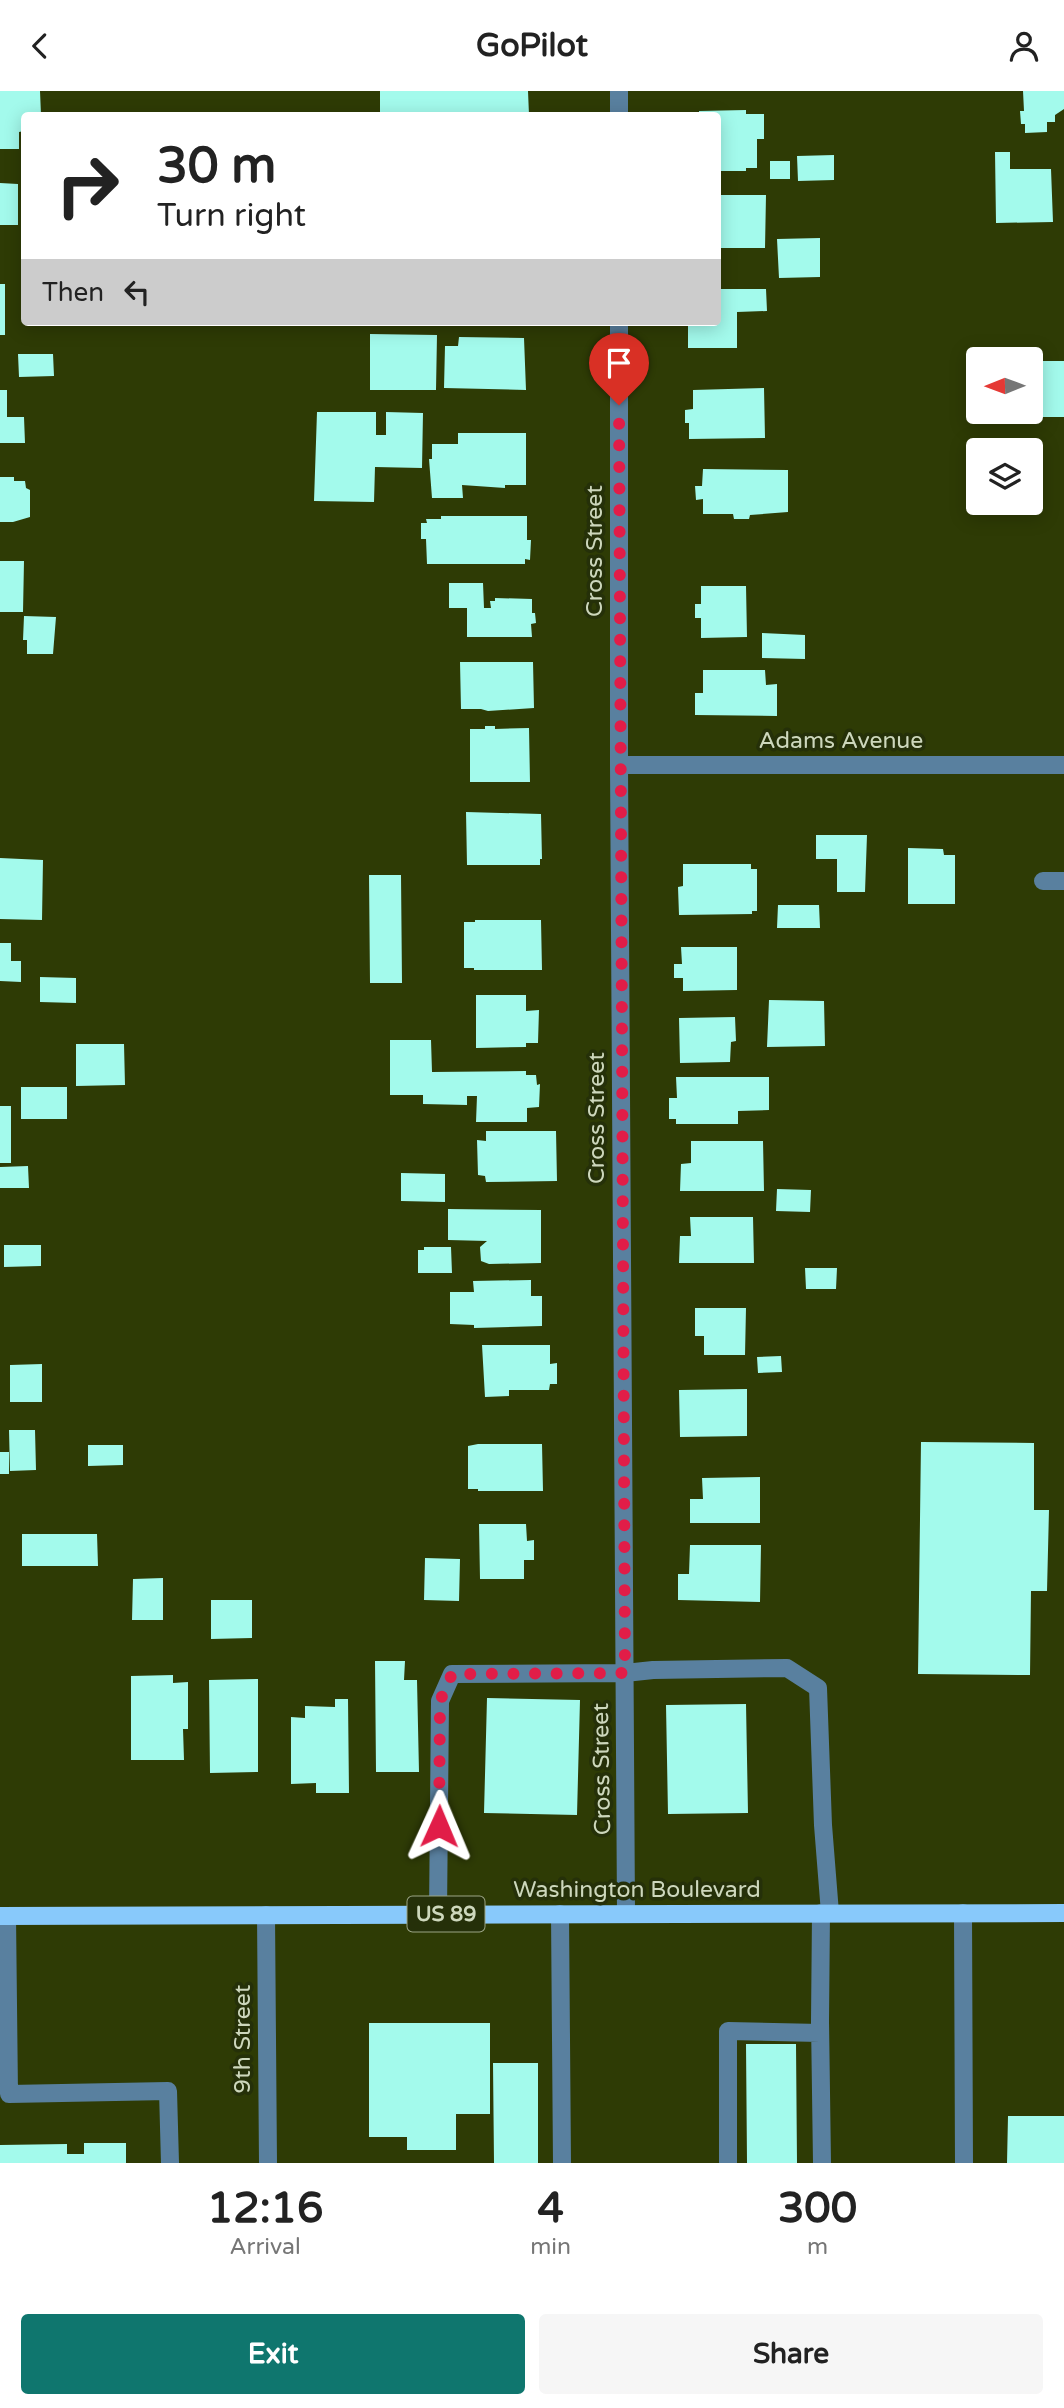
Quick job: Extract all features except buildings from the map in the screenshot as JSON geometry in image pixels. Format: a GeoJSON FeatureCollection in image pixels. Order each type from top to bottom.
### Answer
{"type":"FeatureCollection","features":[{"type":"Feature","properties":{"kind":"main road","name":"Washington Boulevard"},"geometry":{"type":"LineString","coordinates":[[3,1916],[1064,1913]]}},
{"type":"Feature","properties":{"kind":"street"},"geometry":{"type":"LineString","coordinates":[[619,91],[619,112]]}},
{"type":"Feature","properties":{"kind":"street","name":"Cross Street"},"geometry":{"type":"LineString","coordinates":[[619,326],[626,1914]]}},
{"type":"Feature","properties":{"kind":"street","name":"Adams Avenue"},"geometry":{"type":"LineString","coordinates":[[619,765],[1064,765]]}},
{"type":"Feature","properties":{"kind":"street"},"geometry":{"type":"LineString","coordinates":[[1043,881],[1064,881]]}},
{"type":"Feature","properties":{"kind":"street"},"geometry":{"type":"LineString","coordinates":[[438,1914],[440,1701],[452,1674],[787,1668],[818,1688],[826,1913],[820,2033],[822,2163]]}},
{"type":"Feature","properties":{"kind":"street"},"geometry":{"type":"LineString","coordinates":[[963,1913],[964,2163]]}},
{"type":"Feature","properties":{"kind":"street","name":"9th Street"},"geometry":{"type":"LineString","coordinates":[[267,1915],[268,2163]]}},
{"type":"Feature","properties":{"kind":"street"},"geometry":{"type":"LineString","coordinates":[[560,1915],[562,2163]]}},
{"type":"Feature","properties":{"kind":"street"},"geometry":{"type":"LineString","coordinates":[[3,1916],[9,2094],[168,2091],[170,2163]]}},
{"type":"Feature","properties":{"kind":"street"},"geometry":{"type":"LineString","coordinates":[[728,2163],[728,2031],[820,2033]]}},
{"type":"Feature","properties":{"kind":"route"},"geometry":{"type":"LineString","coordinates":[[439,1826],[440,1701],[452,1674],[625,1673],[619,405]]}}]}
